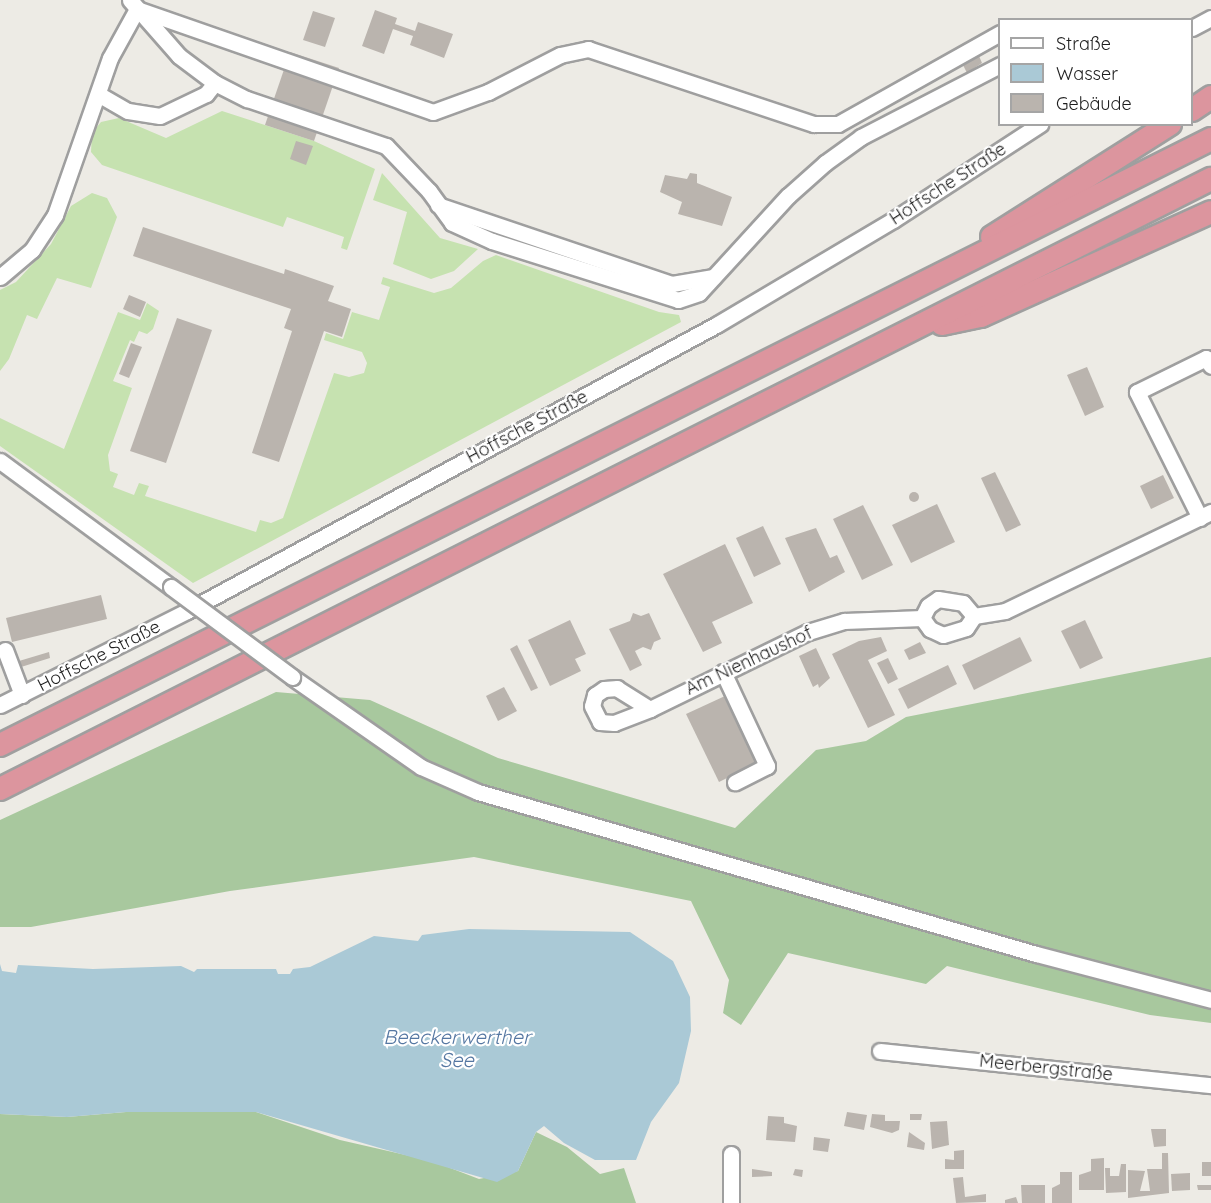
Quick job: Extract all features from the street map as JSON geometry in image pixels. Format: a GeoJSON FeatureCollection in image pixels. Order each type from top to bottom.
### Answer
{"type":"FeatureCollection","features":[{"type":"Feature","properties":{"kind":"highway"},"geometry":{"type":"LineString","coordinates":[[1193,109],[1211,97]]}},
{"type":"Feature","properties":{"kind":"highway"},"geometry":{"type":"LineString","coordinates":[[938,277],[1029,212],[1167,126]]}},
{"type":"Feature","properties":{"kind":"highway"},"geometry":{"type":"LineString","coordinates":[[0,745],[1211,139]]}},
{"type":"Feature","properties":{"kind":"highway"},"geometry":{"type":"LineString","coordinates":[[0,789],[1211,179]]}},
{"type":"Feature","properties":{"kind":"highway"},"geometry":{"type":"LineString","coordinates":[[917,328],[981,316],[1211,212]]}},
{"type":"Feature","properties":{"kind":"street"},"geometry":{"type":"LineString","coordinates":[[133,4],[179,56],[215,83],[247,99],[386,146],[399,156],[438,205],[672,284],[713,277],[794,190],[851,144],[998,65]]}},
{"type":"Feature","properties":{"kind":"street"},"geometry":{"type":"LineString","coordinates":[[0,277],[32,250],[55,215],[110,58],[133,4]]}},
{"type":"Feature","properties":{"kind":"street"},"geometry":{"type":"LineString","coordinates":[[133,4],[433,112],[488,92],[560,55],[588,49],[792,118],[814,124],[838,124],[998,34]]}},
{"type":"Feature","properties":{"kind":"street"},"geometry":{"type":"LineString","coordinates":[[1193,27],[1211,18]]}},
{"type":"Feature","properties":{"kind":"street"},"geometry":{"type":"LineString","coordinates":[[98,94],[128,111],[160,116],[206,94],[215,83]]}},
{"type":"Feature","properties":{"kind":"street"},"geometry":{"type":"LineString","coordinates":[[886,97],[906,114]]}},
{"type":"Feature","properties":{"kind":"street"},"geometry":{"type":"LineString","coordinates":[[838,124],[851,144]]}},
{"type":"Feature","properties":{"kind":"street","name":"Hoffsche Straße"},"geometry":{"type":"LineString","coordinates":[[0,705],[187,611],[716,326],[893,220],[1037,126]]}},
{"type":"Feature","properties":{"kind":"street"},"geometry":{"type":"LineString","coordinates":[[974,616],[963,603],[938,599],[928,606],[922,618],[930,629],[942,635],[966,628],[974,616],[1005,611],[1206,515],[1137,392],[1206,357],[1211,366]]}},
{"type":"Feature","properties":{"kind":"street"},"geometry":{"type":"LineString","coordinates":[[0,461],[292,677],[421,766],[478,792],[1036,954],[1211,1000]]}},
{"type":"Feature","properties":{"kind":"street","name":"Am Nienhaushof"},"geometry":{"type":"LineString","coordinates":[[650,709],[808,632],[844,621],[922,618]]}},
{"type":"Feature","properties":{"kind":"street"},"geometry":{"type":"LineString","coordinates":[[5,650],[22,695]]}},
{"type":"Feature","properties":{"kind":"street"},"geometry":{"type":"LineString","coordinates":[[723,672],[767,766],[735,782]]}},
{"type":"Feature","properties":{"kind":"street","name":"Meerbergstraße"},"geometry":{"type":"LineString","coordinates":[[880,1052],[1211,1085]]}},
{"type":"Feature","properties":{"kind":"street"},"geometry":{"type":"LineString","coordinates":[[731,1154],[731,1203]]}},
{"type":"Feature","properties":{"kind":"green space"},"geometry":{"type":"Polygon","coordinates":[[[222,111],[314,141],[375,169],[347,250],[341,248],[344,237],[287,217],[283,227],[102,165],[91,152],[92,133],[101,122],[119,118],[166,138],[222,111]]]}},
{"type":"Feature","properties":{"kind":"green space"},"geometry":{"type":"Polygon","coordinates":[[[382,173],[440,238],[478,249],[454,271],[431,279],[393,264],[407,212],[373,200],[382,173]]]}},
{"type":"Feature","properties":{"kind":"green space"},"geometry":{"type":"Polygon","coordinates":[[[92,193],[107,198],[117,217],[91,288],[57,278],[37,319],[27,315],[9,359],[0,371],[0,290],[16,282],[51,244],[71,206],[92,193]]]}},
{"type":"Feature","properties":{"kind":"green space"},"geometry":{"type":"Polygon","coordinates":[[[496,255],[659,312],[679,315],[681,322],[193,583],[0,446],[0,418],[64,449],[118,312],[140,320],[147,303],[159,311],[153,329],[147,334],[139,331],[134,342],[130,340],[113,381],[132,388],[108,455],[110,471],[118,474],[113,487],[134,495],[139,483],[149,486],[145,496],[256,532],[260,520],[271,523],[283,518],[334,373],[349,377],[364,373],[367,363],[362,352],[324,340],[326,333],[343,339],[352,312],[379,320],[390,287],[381,284],[383,277],[434,293],[451,288],[483,261],[496,255]]]}},
{"type":"Feature","properties":{"kind":"green space"},"geometry":{"type":"Polygon","coordinates":[[[1211,657],[1211,1023],[1150,1015],[947,966],[926,984],[788,953],[741,1025],[723,1013],[729,980],[691,901],[474,857],[230,891],[31,927],[0,927],[0,820],[276,692],[370,700],[498,758],[735,828],[816,750],[866,741],[906,717],[1211,657]]]}},
{"type":"Feature","properties":{"kind":"green space"},"geometry":{"type":"Polygon","coordinates":[[[126,1112],[256,1112],[340,1140],[432,1161],[479,1179],[518,1171],[536,1132],[567,1147],[600,1174],[624,1168],[636,1203],[0,1203],[0,1114],[67,1117],[126,1112]]]}},
{"type":"Feature","properties":{"kind":"water","name":"Beeckerwerther See"},"geometry":{"type":"Polygon","coordinates":[[[469,929],[630,932],[673,961],[690,997],[691,1031],[679,1083],[651,1122],[636,1160],[595,1160],[564,1143],[544,1126],[536,1132],[518,1171],[497,1182],[256,1112],[126,1112],[67,1117],[0,1114],[0,964],[2,971],[16,973],[18,965],[93,969],[181,966],[194,972],[197,969],[276,969],[278,974],[290,974],[293,969],[310,967],[374,936],[418,941],[422,935],[469,929]]]}},
{"type":"Feature","properties":{"kind":"building"},"geometry":{"type":"Polygon","coordinates":[[[375,10],[397,18],[395,24],[415,31],[418,22],[453,34],[444,58],[410,45],[413,36],[393,29],[384,54],[362,46],[375,10]]]}},
{"type":"Feature","properties":{"kind":"building"},"geometry":{"type":"Polygon","coordinates":[[[313,11],[335,18],[325,47],[303,40],[313,11]]]}},
{"type":"Feature","properties":{"kind":"building"},"geometry":{"type":"Polygon","coordinates":[[[290,52],[339,68],[314,141],[265,125],[290,52]]]}},
{"type":"Feature","properties":{"kind":"building"},"geometry":{"type":"Polygon","coordinates":[[[979,56],[982,63],[967,73],[962,63],[979,56]]]}},
{"type":"Feature","properties":{"kind":"building"},"geometry":{"type":"Polygon","coordinates":[[[296,141],[313,146],[306,165],[290,159],[296,141]]]}},
{"type":"Feature","properties":{"kind":"building"},"geometry":{"type":"Polygon","coordinates":[[[690,173],[697,174],[697,183],[732,197],[722,226],[678,214],[682,202],[660,192],[665,175],[687,179],[690,173]]]}},
{"type":"Feature","properties":{"kind":"building"},"geometry":{"type":"Polygon","coordinates":[[[143,227],[284,274],[285,269],[334,286],[328,301],[351,309],[342,337],[324,331],[279,462],[252,453],[292,331],[284,328],[291,309],[133,256],[143,227]]]}},
{"type":"Feature","properties":{"kind":"building"},"geometry":{"type":"Polygon","coordinates":[[[129,295],[146,302],[140,317],[123,309],[129,295]]]}},
{"type":"Feature","properties":{"kind":"building"},"geometry":{"type":"Polygon","coordinates":[[[177,318],[212,330],[166,463],[130,451],[177,318]]]}},
{"type":"Feature","properties":{"kind":"building"},"geometry":{"type":"Polygon","coordinates":[[[131,343],[142,347],[129,378],[119,374],[131,343]]]}},
{"type":"Feature","properties":{"kind":"building"},"geometry":{"type":"Polygon","coordinates":[[[1087,367],[1104,407],[1085,416],[1067,375],[1087,367]]]}},
{"type":"Feature","properties":{"kind":"building"},"geometry":{"type":"Polygon","coordinates":[[[995,472],[1021,525],[1006,532],[981,478],[995,472]]]}},
{"type":"Feature","properties":{"kind":"building"},"geometry":{"type":"Polygon","coordinates":[[[1163,475],[1174,498],[1151,509],[1140,486],[1163,475]]]}},
{"type":"Feature","properties":{"kind":"building"},"geometry":{"type":"Polygon","coordinates":[[[914,492],[918,493],[918,501],[914,502],[910,501],[909,497],[910,493],[914,492]]]}},
{"type":"Feature","properties":{"kind":"building"},"geometry":{"type":"Polygon","coordinates":[[[937,504],[955,542],[911,563],[892,525],[937,504]]]}},
{"type":"Feature","properties":{"kind":"building"},"geometry":{"type":"Polygon","coordinates":[[[863,505],[893,565],[862,580],[833,519],[863,505]]]}},
{"type":"Feature","properties":{"kind":"building"},"geometry":{"type":"Polygon","coordinates":[[[763,526],[781,564],[754,577],[736,538],[763,526]]]}},
{"type":"Feature","properties":{"kind":"building"},"geometry":{"type":"Polygon","coordinates":[[[816,528],[830,558],[837,555],[845,572],[809,592],[785,538],[816,528]]]}},
{"type":"Feature","properties":{"kind":"building"},"geometry":{"type":"Polygon","coordinates":[[[725,544],[753,603],[712,622],[722,643],[703,652],[663,574],[725,544]]]}},
{"type":"Feature","properties":{"kind":"building"},"geometry":{"type":"Polygon","coordinates":[[[101,595],[107,619],[12,642],[6,618],[101,595]]]}},
{"type":"Feature","properties":{"kind":"building"},"geometry":{"type":"Polygon","coordinates":[[[633,613],[641,616],[649,613],[661,639],[654,642],[651,650],[643,647],[635,651],[642,665],[630,671],[609,629],[630,621],[633,613]]]}},
{"type":"Feature","properties":{"kind":"building"},"geometry":{"type":"Polygon","coordinates":[[[570,620],[586,654],[575,659],[581,671],[550,686],[528,640],[570,620]]]}},
{"type":"Feature","properties":{"kind":"building"},"geometry":{"type":"Polygon","coordinates":[[[1085,620],[1103,658],[1080,669],[1061,631],[1085,620]]]}},
{"type":"Feature","properties":{"kind":"building"},"geometry":{"type":"Polygon","coordinates":[[[881,637],[887,651],[868,660],[895,715],[868,728],[832,654],[859,641],[881,637]]]}},
{"type":"Feature","properties":{"kind":"building"},"geometry":{"type":"Polygon","coordinates":[[[1020,637],[1032,661],[974,690],[962,665],[1020,637]]]}},
{"type":"Feature","properties":{"kind":"building"},"geometry":{"type":"Polygon","coordinates":[[[920,642],[926,653],[909,660],[904,650],[920,642]]]}},
{"type":"Feature","properties":{"kind":"building"},"geometry":{"type":"Polygon","coordinates":[[[517,645],[538,688],[531,691],[510,649],[517,645]]]}},
{"type":"Feature","properties":{"kind":"building"},"geometry":{"type":"Polygon","coordinates":[[[816,648],[830,678],[819,688],[818,684],[813,687],[799,656],[816,648]]]}},
{"type":"Feature","properties":{"kind":"building"},"geometry":{"type":"Polygon","coordinates":[[[49,652],[50,658],[21,667],[19,661],[49,652]]]}},
{"type":"Feature","properties":{"kind":"building"},"geometry":{"type":"Polygon","coordinates":[[[888,658],[898,679],[888,684],[877,663],[888,658]]]}},
{"type":"Feature","properties":{"kind":"building"},"geometry":{"type":"Polygon","coordinates":[[[948,665],[957,684],[908,709],[898,689],[948,665]]]}},
{"type":"Feature","properties":{"kind":"building"},"geometry":{"type":"Polygon","coordinates":[[[504,687],[517,711],[498,721],[486,696],[504,687]]]}},
{"type":"Feature","properties":{"kind":"building"},"geometry":{"type":"Polygon","coordinates":[[[725,696],[757,763],[719,782],[686,714],[725,696]]]}},
{"type":"Feature","properties":{"kind":"building"},"geometry":{"type":"Polygon","coordinates":[[[847,1112],[867,1115],[864,1130],[844,1126],[847,1112]]]}},
{"type":"Feature","properties":{"kind":"building"},"geometry":{"type":"Polygon","coordinates":[[[872,1114],[885,1115],[885,1121],[900,1121],[899,1130],[892,1133],[870,1127],[872,1114]]]}},
{"type":"Feature","properties":{"kind":"building"},"geometry":{"type":"Polygon","coordinates":[[[910,1114],[922,1114],[921,1120],[910,1120],[910,1114]]]}},
{"type":"Feature","properties":{"kind":"building"},"geometry":{"type":"Polygon","coordinates":[[[768,1116],[784,1117],[784,1123],[797,1126],[795,1142],[766,1140],[768,1116]]]}},
{"type":"Feature","properties":{"kind":"building"},"geometry":{"type":"Polygon","coordinates":[[[947,1121],[949,1145],[932,1149],[930,1122],[947,1121]]]}},
{"type":"Feature","properties":{"kind":"building"},"geometry":{"type":"Polygon","coordinates":[[[1151,1129],[1166,1129],[1166,1146],[1154,1147],[1151,1129]]]}},
{"type":"Feature","properties":{"kind":"building"},"geometry":{"type":"Polygon","coordinates":[[[909,1132],[925,1143],[924,1150],[907,1147],[909,1132]]]}},
{"type":"Feature","properties":{"kind":"building"},"geometry":{"type":"Polygon","coordinates":[[[814,1137],[830,1139],[828,1152],[813,1150],[814,1137]]]}},
{"type":"Feature","properties":{"kind":"building"},"geometry":{"type":"Polygon","coordinates":[[[964,1150],[964,1169],[945,1169],[945,1159],[954,1160],[954,1151],[964,1150]]]}},
{"type":"Feature","properties":{"kind":"building"},"geometry":{"type":"Polygon","coordinates":[[[1162,1153],[1168,1153],[1169,1193],[1128,1198],[1128,1170],[1145,1171],[1140,1191],[1150,1191],[1147,1169],[1162,1169],[1162,1153]]]}},
{"type":"Feature","properties":{"kind":"building"},"geometry":{"type":"Polygon","coordinates":[[[1104,1158],[1104,1190],[1079,1190],[1079,1175],[1091,1171],[1091,1159],[1104,1158]]]}},
{"type":"Feature","properties":{"kind":"building"},"geometry":{"type":"Polygon","coordinates":[[[1202,1162],[1211,1162],[1211,1176],[1202,1176],[1202,1162]]]}},
{"type":"Feature","properties":{"kind":"building"},"geometry":{"type":"Polygon","coordinates":[[[1121,1164],[1126,1164],[1126,1192],[1106,1193],[1105,1168],[1110,1168],[1110,1176],[1119,1176],[1121,1164]]]}},
{"type":"Feature","properties":{"kind":"building"},"geometry":{"type":"Polygon","coordinates":[[[752,1169],[772,1172],[772,1176],[752,1177],[752,1169]]]}},
{"type":"Feature","properties":{"kind":"building"},"geometry":{"type":"Polygon","coordinates":[[[795,1169],[803,1170],[802,1177],[793,1175],[795,1169]]]}},
{"type":"Feature","properties":{"kind":"building"},"geometry":{"type":"Polygon","coordinates":[[[1060,1172],[1072,1172],[1072,1203],[1052,1203],[1052,1188],[1060,1184],[1060,1172]]]}},
{"type":"Feature","properties":{"kind":"building"},"geometry":{"type":"Polygon","coordinates":[[[1190,1173],[1190,1190],[1172,1191],[1171,1174],[1190,1173]]]}},
{"type":"Feature","properties":{"kind":"building"},"geometry":{"type":"Polygon","coordinates":[[[963,1177],[965,1197],[986,1194],[986,1202],[956,1203],[953,1178],[963,1177]]]}},
{"type":"Feature","properties":{"kind":"building"},"geometry":{"type":"Polygon","coordinates":[[[1021,1185],[1045,1185],[1045,1203],[1022,1203],[1021,1185]]]}},
{"type":"Feature","properties":{"kind":"building"},"geometry":{"type":"Polygon","coordinates":[[[1197,1185],[1211,1185],[1211,1190],[1198,1190],[1197,1185]]]}},
{"type":"Feature","properties":{"kind":"building"},"geometry":{"type":"Polygon","coordinates":[[[1016,1197],[1018,1203],[1005,1203],[1005,1200],[1016,1197]]]}}]}
